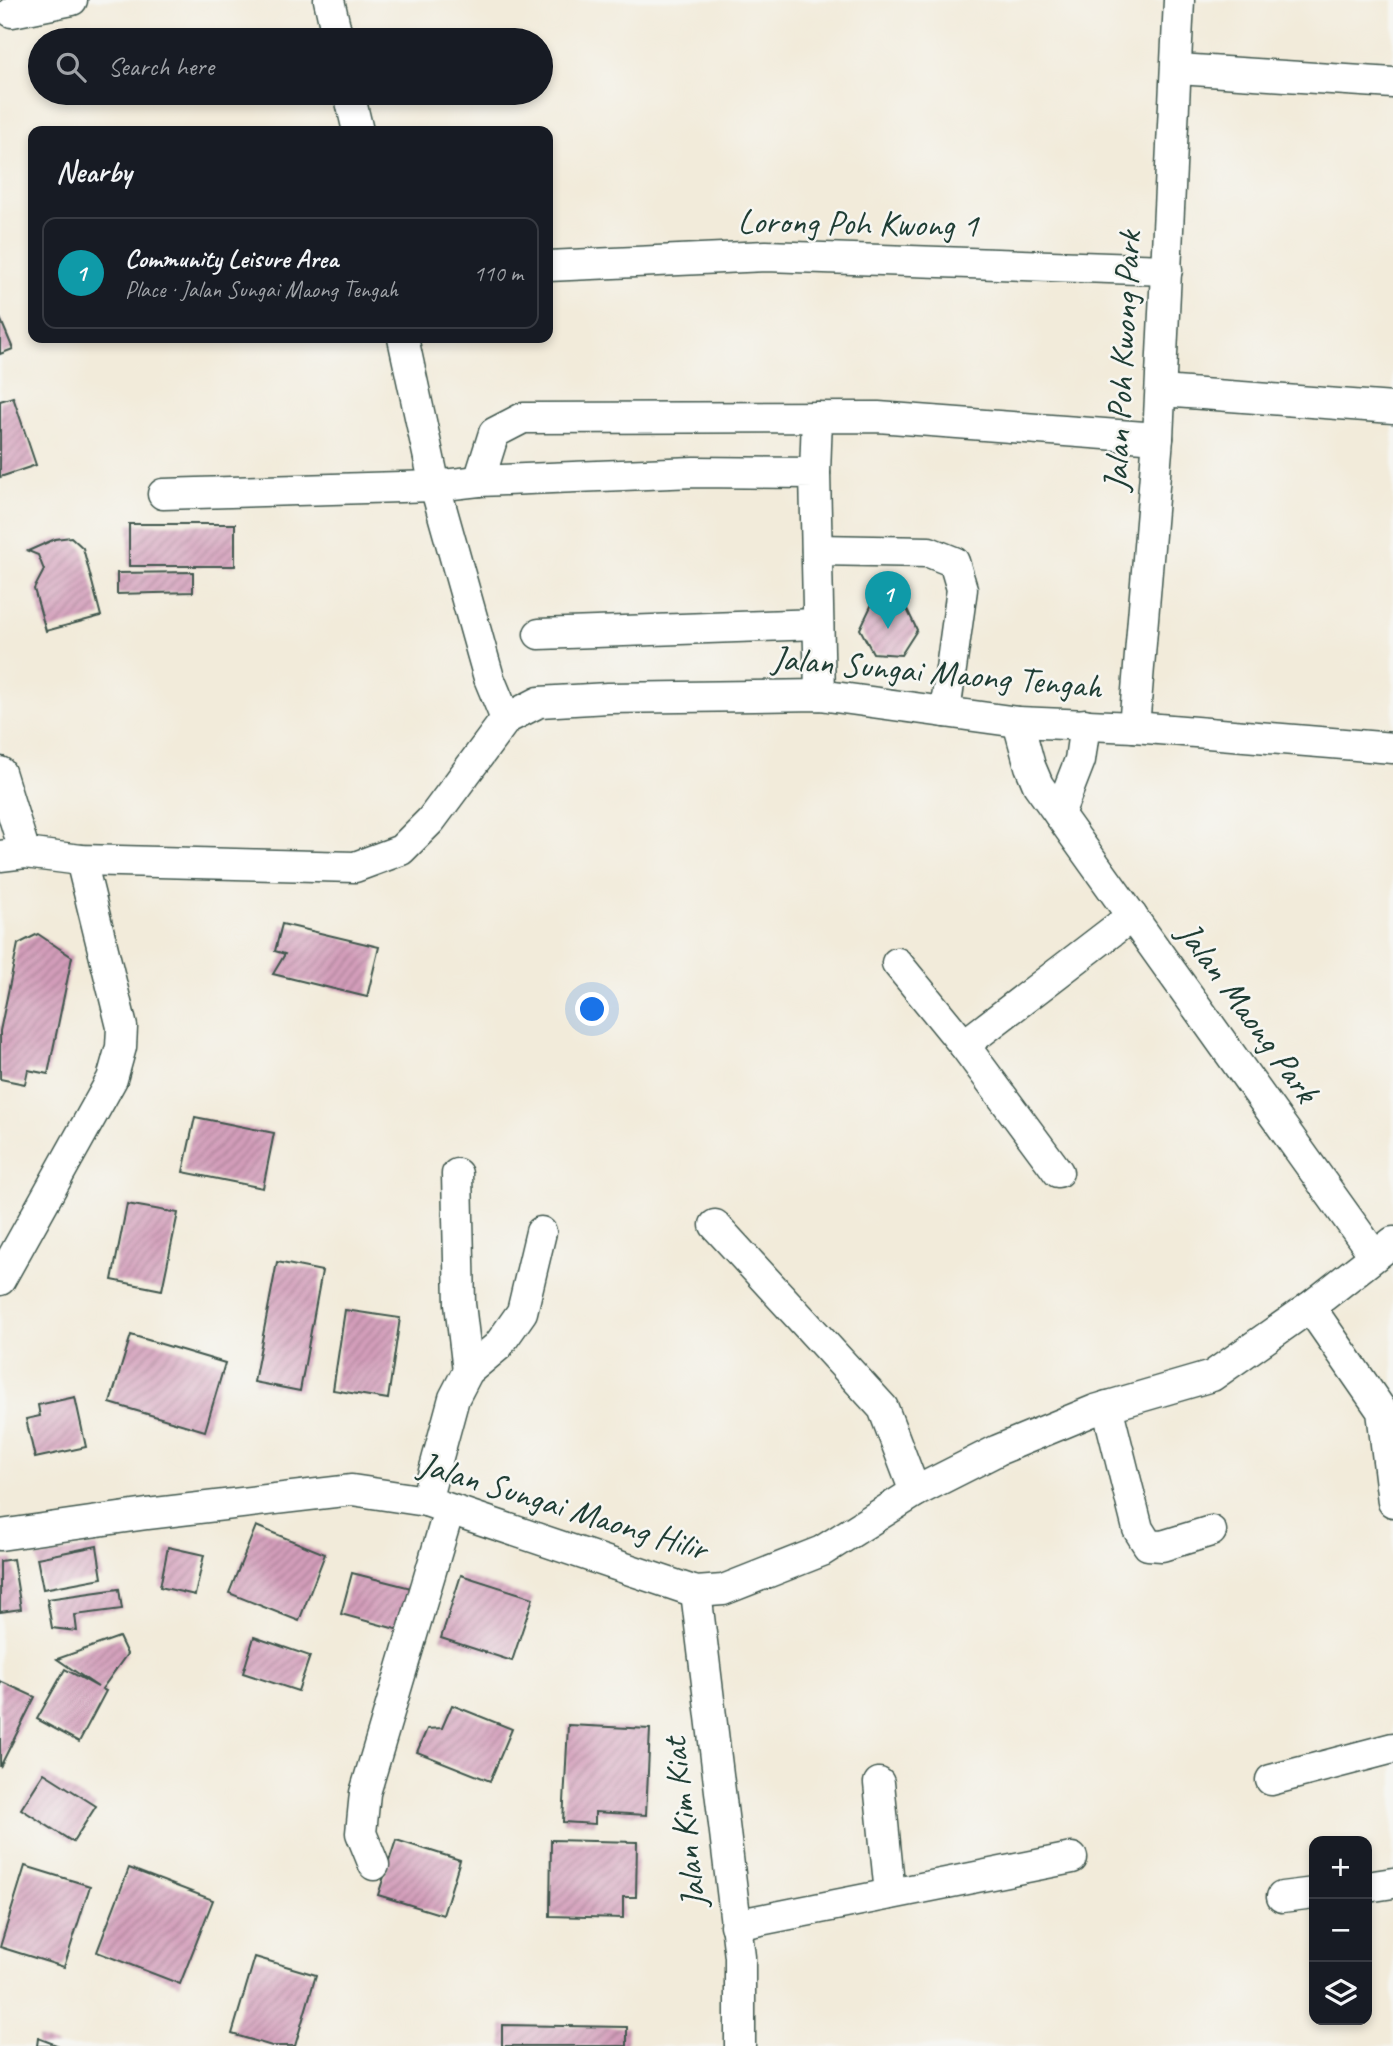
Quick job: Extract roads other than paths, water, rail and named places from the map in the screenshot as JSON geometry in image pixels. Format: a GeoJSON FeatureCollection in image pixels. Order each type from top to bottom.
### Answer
{"type":"FeatureCollection","features":[{"type":"Feature","properties":{"kind":"street"},"geometry":{"type":"LineString","coordinates":[[12,12],[72,0]]}},
{"type":"Feature","properties":{"kind":"street"},"geometry":{"type":"LineString","coordinates":[[329,0],[335,28]]}},
{"type":"Feature","properties":{"kind":"street","name":"Jalan Poh Kwong Park"},"geometry":{"type":"LineString","coordinates":[[1134,727],[1161,391],[1180,0]]}},
{"type":"Feature","properties":{"kind":"street"},"geometry":{"type":"LineString","coordinates":[[1178,69],[1393,83]]}},
{"type":"Feature","properties":{"kind":"street"},"geometry":{"type":"LineString","coordinates":[[352,105],[357,126]]}},
{"type":"Feature","properties":{"kind":"street","name":"Lorong Poh Kwong 1"},"geometry":{"type":"LineString","coordinates":[[553,266],[766,256],[1167,270]]}},
{"type":"Feature","properties":{"kind":"street"},"geometry":{"type":"LineString","coordinates":[[403,343],[435,486],[489,678],[506,719]]}},
{"type":"Feature","properties":{"kind":"street"},"geometry":{"type":"LineString","coordinates":[[1161,391],[1393,408]]}},
{"type":"Feature","properties":{"kind":"street"},"geometry":{"type":"LineString","coordinates":[[817,417],[815,473],[820,695]]}},
{"type":"Feature","properties":{"kind":"street"},"geometry":{"type":"LineString","coordinates":[[479,481],[495,433],[523,418],[878,417],[1158,438]]}},
{"type":"Feature","properties":{"kind":"street"},"geometry":{"type":"LineString","coordinates":[[163,494],[435,486],[479,481],[694,472],[815,473]]}},
{"type":"Feature","properties":{"kind":"street"},"geometry":{"type":"LineString","coordinates":[[817,550],[929,552],[954,562],[962,589],[944,712]]}},
{"type":"Feature","properties":{"kind":"street"},"geometry":{"type":"LineString","coordinates":[[539,634],[818,624]]}},
{"type":"Feature","properties":{"kind":"street","name":"Jalan Sungai Maong Tengah"},"geometry":{"type":"LineString","coordinates":[[13,855],[81,860],[355,867],[401,850],[431,820],[506,719],[538,702],[608,698],[820,695],[1018,722],[1134,727],[1393,747]]}},
{"type":"Feature","properties":{"kind":"street","name":"Jalan Maong Park"},"geometry":{"type":"LineString","coordinates":[[1018,722],[1038,785],[1132,916],[1383,1249]]}},
{"type":"Feature","properties":{"kind":"street"},"geometry":{"type":"LineString","coordinates":[[1059,814],[1080,760],[1085,724]]}},
{"type":"Feature","properties":{"kind":"street"},"geometry":{"type":"LineString","coordinates":[[0,772],[13,855]]}},
{"type":"Feature","properties":{"kind":"street"},"geometry":{"type":"LineString","coordinates":[[0,1280],[112,1079],[121,1047],[122,1027],[81,860]]}},
{"type":"Feature","properties":{"kind":"street"},"geometry":{"type":"LineString","coordinates":[[964,1045],[1132,916]]}},
{"type":"Feature","properties":{"kind":"street"},"geometry":{"type":"LineString","coordinates":[[898,963],[964,1045],[1058,1172]]}},
{"type":"Feature","properties":{"kind":"street"},"geometry":{"type":"LineString","coordinates":[[457,1174],[460,1304],[468,1371]]}},
{"type":"Feature","properties":{"kind":"street"},"geometry":{"type":"LineString","coordinates":[[715,1225],[883,1408],[915,1492]]}},
{"type":"Feature","properties":{"kind":"street"},"geometry":{"type":"LineString","coordinates":[[374,1865],[361,1833],[365,1793],[437,1505],[454,1398],[468,1371],[498,1346],[522,1312],[541,1232]]}},
{"type":"Feature","properties":{"kind":"street","name":"Jalan Sungai Maong Hilir"},"geometry":{"type":"LineString","coordinates":[[0,1535],[161,1512],[352,1490],[437,1505],[696,1592],[723,1590],[822,1551],[915,1492],[998,1450],[1107,1406],[1212,1376],[1310,1307],[1383,1249]]}},
{"type":"Feature","properties":{"kind":"street"},"geometry":{"type":"LineString","coordinates":[[1310,1307],[1382,1412],[1393,1502]]}},
{"type":"Feature","properties":{"kind":"street"},"geometry":{"type":"LineString","coordinates":[[1107,1406],[1138,1529],[1148,1545],[1162,1546],[1211,1531]]}},
{"type":"Feature","properties":{"kind":"street","name":"Jalan Kim Kiat"},"geometry":{"type":"LineString","coordinates":[[696,1592],[740,1957],[740,2046]]}},
{"type":"Feature","properties":{"kind":"street"},"geometry":{"type":"LineString","coordinates":[[1271,1780],[1393,1748]]}},
{"type":"Feature","properties":{"kind":"street"},"geometry":{"type":"LineString","coordinates":[[879,1783],[890,1894]]}},
{"type":"Feature","properties":{"kind":"street"},"geometry":{"type":"LineString","coordinates":[[735,1925],[1072,1858]]}},
{"type":"Feature","properties":{"kind":"street"},"geometry":{"type":"LineString","coordinates":[[1372,1885],[1393,1883]]}},
{"type":"Feature","properties":{"kind":"street"},"geometry":{"type":"LineString","coordinates":[[1282,1897],[1309,1894]]}},
{"type":"Feature","properties":{"kind":"place","name":"Community Leisure Area"},"geometry":{"type":"Point","coordinates":[888,629]}}]}
